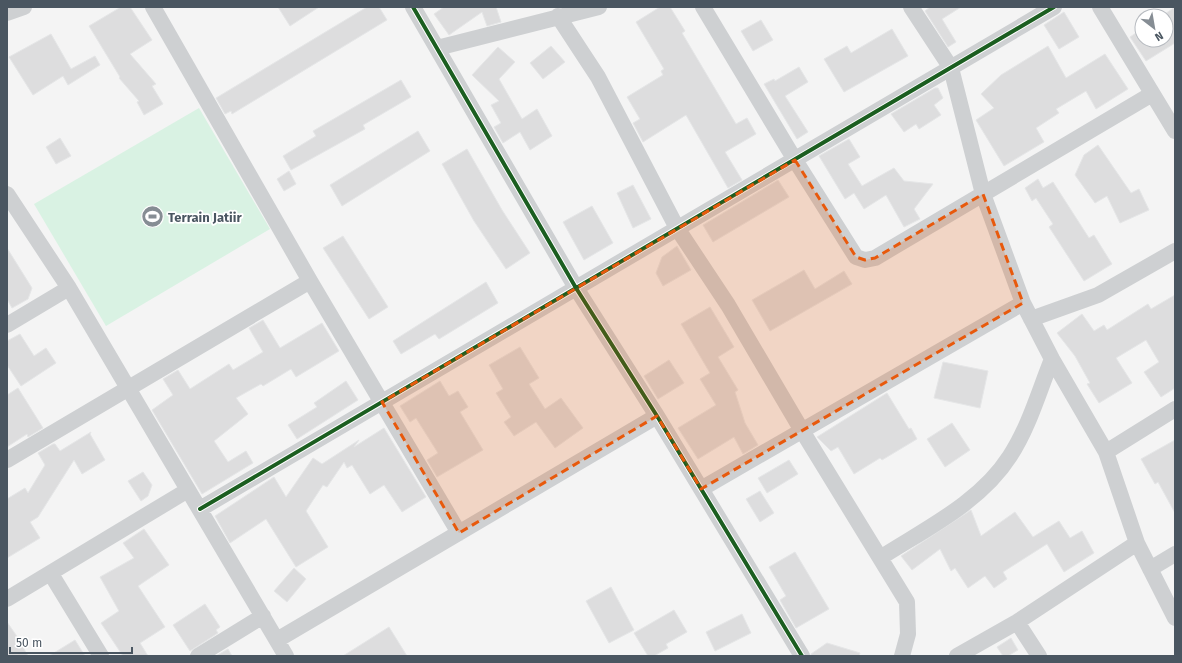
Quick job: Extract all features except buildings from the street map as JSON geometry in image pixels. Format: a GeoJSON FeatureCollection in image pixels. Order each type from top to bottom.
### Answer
{"type":"FeatureCollection","features":[{"type":"Feature","properties":{"kind":"street"},"geometry":{"type":"LineString","coordinates":[[7,12],[24,7]]}},
{"type":"Feature","properties":{"kind":"street"},"geometry":{"type":"LineString","coordinates":[[153,7],[310,281],[460,533]]}},
{"type":"Feature","properties":{"kind":"street"},"geometry":{"type":"LineString","coordinates":[[413,7],[576,288],[657,416],[802,656]]}},
{"type":"Feature","properties":{"kind":"street"},"geometry":{"type":"LineString","coordinates":[[437,48],[558,16],[599,7]]}},
{"type":"Feature","properties":{"kind":"street"},"geometry":{"type":"LineString","coordinates":[[703,7],[795,160],[856,257],[865,260],[876,258],[1152,94]]}},
{"type":"Feature","properties":{"kind":"street"},"geometry":{"type":"LineString","coordinates":[[911,7],[950,68],[983,194],[1023,303],[1052,358],[1106,452],[1137,543],[1175,618]]}},
{"type":"Feature","properties":{"kind":"street"},"geometry":{"type":"LineString","coordinates":[[200,509],[1054,7]]}},
{"type":"Feature","properties":{"kind":"street"},"geometry":{"type":"LineString","coordinates":[[1100,7],[1175,131]]}},
{"type":"Feature","properties":{"kind":"street"},"geometry":{"type":"LineString","coordinates":[[558,16],[598,77],[677,228],[728,305],[907,602],[908,634],[902,656]]}},
{"type":"Feature","properties":{"kind":"street"},"geometry":{"type":"LineString","coordinates":[[7,194],[69,288],[286,656]]}},
{"type":"Feature","properties":{"kind":"street"},"geometry":{"type":"LineString","coordinates":[[1031,319],[1098,295],[1175,251]]}},
{"type":"Feature","properties":{"kind":"street"},"geometry":{"type":"LineString","coordinates":[[7,460],[310,281]]}},
{"type":"Feature","properties":{"kind":"street"},"geometry":{"type":"LineString","coordinates":[[7,325],[69,288]]}},
{"type":"Feature","properties":{"kind":"street"},"geometry":{"type":"LineString","coordinates":[[701,489],[802,429],[1023,303]]}},
{"type":"Feature","properties":{"kind":"street"},"geometry":{"type":"LineString","coordinates":[[880,558],[969,501],[994,476],[1010,456],[1021,436],[1052,358]]}},
{"type":"Feature","properties":{"kind":"street"},"geometry":{"type":"LineString","coordinates":[[1106,452],[1175,409]]}},
{"type":"Feature","properties":{"kind":"street"},"geometry":{"type":"LineString","coordinates":[[277,640],[657,416]]}},
{"type":"Feature","properties":{"kind":"street"},"geometry":{"type":"LineString","coordinates":[[7,600],[188,490]]}},
{"type":"Feature","properties":{"kind":"street"},"geometry":{"type":"LineString","coordinates":[[957,656],[1017,622],[1137,543]]}},
{"type":"Feature","properties":{"kind":"street"},"geometry":{"type":"LineString","coordinates":[[1150,569],[1175,554]]}},
{"type":"Feature","properties":{"kind":"street"},"geometry":{"type":"LineString","coordinates":[[51,574],[101,656]]}},
{"type":"Feature","properties":{"kind":"street"},"geometry":{"type":"LineString","coordinates":[[198,656],[263,616]]}},
{"type":"Feature","properties":{"kind":"street"},"geometry":{"type":"LineString","coordinates":[[1017,622],[1039,656]]}},
{"type":"Feature","properties":{"kind":"highlighted area"},"geometry":{"type":"Polygon","coordinates":[[[795,160],[856,257],[865,260],[875,258],[983,194],[1023,303],[701,489],[657,416],[459,533],[382,402],[795,160]]]}},
{"type":"Feature","properties":{"kind":"green space","name":"Terrain Jatiir"},"geometry":{"type":"Polygon","coordinates":[[[199,108],[270,229],[106,326],[34,204],[199,108]]]}},
{"type":"Feature","properties":{"kind":"cycle path"},"geometry":{"type":"LineString","coordinates":[[413,7],[576,288],[657,416],[802,656]]}},
{"type":"Feature","properties":{"kind":"cycle path"},"geometry":{"type":"LineString","coordinates":[[200,509],[1054,7]]}},
{"type":"Feature","properties":{"kind":"place","name":"Terrain Jatiir"},"geometry":{"type":"Point","coordinates":[152,217]}}]}
